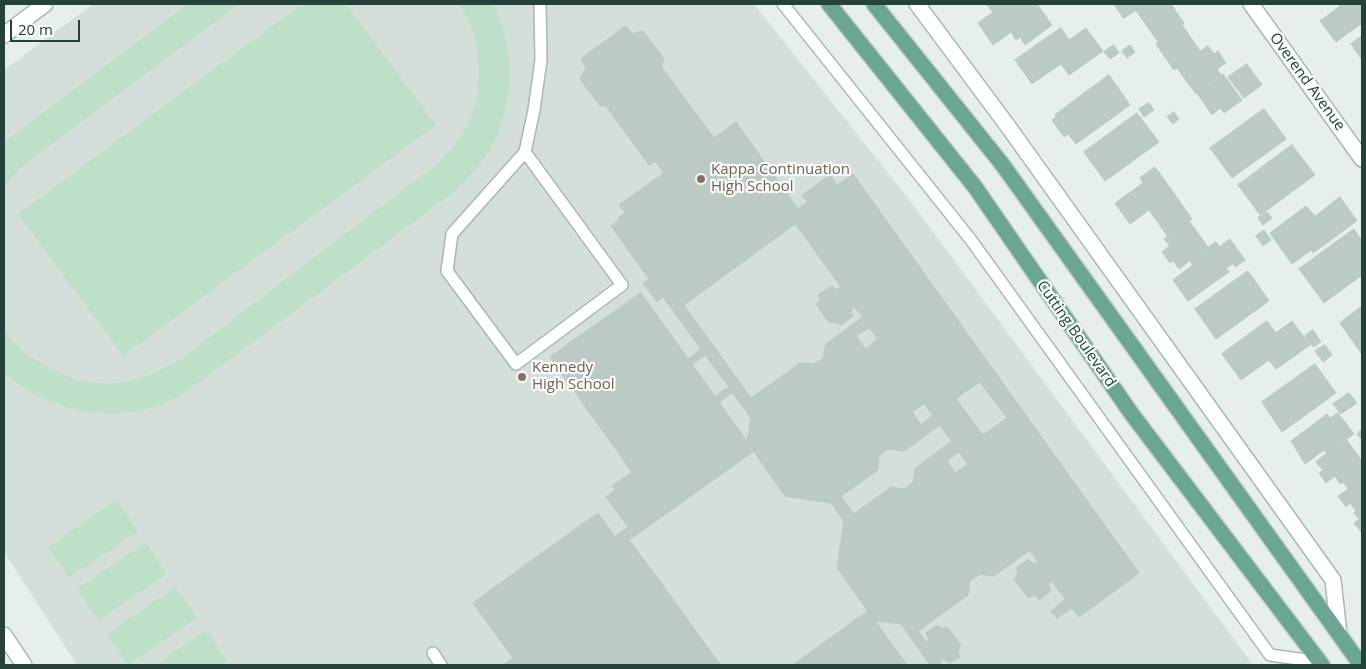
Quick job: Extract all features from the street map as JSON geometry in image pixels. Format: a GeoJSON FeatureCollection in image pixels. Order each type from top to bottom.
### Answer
{"type":"FeatureCollection","features":[{"type":"Feature","properties":{"kind":"main road","name":"Cutting Boulevard"},"geometry":{"type":"LineString","coordinates":[[829,4],[975,187],[1131,413],[1321,664]]}},
{"type":"Feature","properties":{"kind":"main road"},"geometry":{"type":"LineString","coordinates":[[874,4],[1002,164],[1361,665]]}},
{"type":"Feature","properties":{"kind":"street"},"geometry":{"type":"LineString","coordinates":[[4,35],[45,4]]}},
{"type":"Feature","properties":{"kind":"street"},"geometry":{"type":"LineString","coordinates":[[917,4],[1007,125],[1334,580],[1339,634]]}},
{"type":"Feature","properties":{"kind":"street","name":"Overend Avenue"},"geometry":{"type":"LineString","coordinates":[[1251,4],[1362,159]]}},
{"type":"Feature","properties":{"kind":"street"},"geometry":{"type":"LineString","coordinates":[[4,635],[24,665]]}},
{"type":"Feature","properties":{"kind":"lane"},"geometry":{"type":"LineString","coordinates":[[525,152],[622,285],[516,364],[447,270],[452,234],[525,152],[534,110],[541,60],[540,4]]}},
{"type":"Feature","properties":{"kind":"lane"},"geometry":{"type":"LineString","coordinates":[[783,4],[971,240],[1270,656],[1321,664]]}},
{"type":"Feature","properties":{"kind":"lane"},"geometry":{"type":"LineString","coordinates":[[433,654],[441,665]]}},
{"type":"Feature","properties":{"kind":"shaded area","name":"Kennedy High School"},"geometry":{"type":"Polygon","coordinates":[[[93,4],[754,4],[911,202],[1253,665],[77,665],[4,552],[4,70],[93,4]]]}},
{"type":"Feature","properties":{"kind":"green space"},"geometry":{"type":"Polygon","coordinates":[[[188,4],[239,4],[21,167],[4,187],[4,142],[188,4]]]}},
{"type":"Feature","properties":{"kind":"green space"},"geometry":{"type":"Polygon","coordinates":[[[302,4],[346,4],[436,125],[123,356],[18,214],[302,4]]]}},
{"type":"Feature","properties":{"kind":"green space"},"geometry":{"type":"Polygon","coordinates":[[[459,4],[494,4],[506,39],[509,75],[505,111],[500,129],[480,164],[455,191],[200,382],[160,405],[140,411],[119,414],[77,410],[38,396],[4,373],[4,328],[13,341],[38,362],[69,377],[102,384],[118,383],[159,371],[182,358],[441,161],[460,138],[467,126],[476,101],[478,87],[479,73],[476,40],[459,4]]]}},
{"type":"Feature","properties":{"kind":"green space"},"geometry":{"type":"Polygon","coordinates":[[[116,500],[138,531],[69,578],[48,547],[116,500]]]}},
{"type":"Feature","properties":{"kind":"green space"},"geometry":{"type":"Polygon","coordinates":[[[146,542],[167,574],[98,621],[77,589],[146,542]]]}},
{"type":"Feature","properties":{"kind":"green space"},"geometry":{"type":"Polygon","coordinates":[[[176,587],[197,618],[128,665],[107,634],[176,587]]]}},
{"type":"Feature","properties":{"kind":"green space"},"geometry":{"type":"Polygon","coordinates":[[[206,630],[227,661],[222,665],[155,665],[206,630]]]}},
{"type":"Feature","properties":{"kind":"building"},"geometry":{"type":"Polygon","coordinates":[[[987,4],[1005,4],[993,12],[987,4]]]}},
{"type":"Feature","properties":{"kind":"building"},"geometry":{"type":"Polygon","coordinates":[[[1005,4],[1037,4],[1052,25],[1025,45],[1020,37],[1016,40],[1011,32],[993,45],[978,23],[1005,4]]]}},
{"type":"Feature","properties":{"kind":"building"},"geometry":{"type":"Polygon","coordinates":[[[1114,4],[1157,4],[1140,16],[1136,10],[1124,18],[1114,4]]]}},
{"type":"Feature","properties":{"kind":"building"},"geometry":{"type":"Polygon","coordinates":[[[1157,4],[1171,4],[1184,23],[1158,42],[1140,16],[1157,4]]]}},
{"type":"Feature","properties":{"kind":"building"},"geometry":{"type":"Polygon","coordinates":[[[1338,4],[1362,4],[1362,23],[1336,42],[1320,21],[1340,6],[1338,4]]]}},
{"type":"Feature","properties":{"kind":"building"},"geometry":{"type":"Polygon","coordinates":[[[1182,25],[1200,51],[1174,70],[1156,44],[1182,25]]]}},
{"type":"Feature","properties":{"kind":"building"},"geometry":{"type":"Polygon","coordinates":[[[626,26],[632,34],[643,31],[664,59],[661,66],[714,138],[736,122],[798,209],[789,215],[795,224],[684,305],[751,398],[800,363],[814,364],[823,358],[826,344],[863,317],[870,327],[856,336],[865,349],[878,339],[925,403],[912,412],[921,425],[933,415],[940,425],[904,451],[888,449],[879,456],[878,470],[831,503],[785,496],[747,442],[751,418],[732,392],[719,403],[715,396],[729,387],[705,355],[692,365],[688,359],[701,349],[663,297],[657,302],[643,283],[649,279],[611,226],[625,213],[619,205],[664,173],[655,161],[649,165],[606,106],[600,106],[580,79],[586,67],[581,59],[626,26]]]}},
{"type":"Feature","properties":{"kind":"building"},"geometry":{"type":"Polygon","coordinates":[[[1061,28],[1069,40],[1086,28],[1103,51],[1069,75],[1061,64],[1032,84],[1015,60],[1061,28]]]}},
{"type":"Feature","properties":{"kind":"building"},"geometry":{"type":"Polygon","coordinates":[[[1362,36],[1362,60],[1351,44],[1362,36]]]}},
{"type":"Feature","properties":{"kind":"building"},"geometry":{"type":"Polygon","coordinates":[[[1114,45],[1119,53],[1110,59],[1104,52],[1114,45]]]}},
{"type":"Feature","properties":{"kind":"building"},"geometry":{"type":"Polygon","coordinates":[[[1130,45],[1135,52],[1127,58],[1122,51],[1130,45]]]}},
{"type":"Feature","properties":{"kind":"building"},"geometry":{"type":"Polygon","coordinates":[[[1208,46],[1214,54],[1218,51],[1226,63],[1217,69],[1222,76],[1196,94],[1177,68],[1208,46]]]}},
{"type":"Feature","properties":{"kind":"building"},"geometry":{"type":"Polygon","coordinates":[[[1247,64],[1262,85],[1244,98],[1228,77],[1247,64]]]}},
{"type":"Feature","properties":{"kind":"building"},"geometry":{"type":"Polygon","coordinates":[[[1223,74],[1242,100],[1224,113],[1220,108],[1212,115],[1197,93],[1223,74]]]}},
{"type":"Feature","properties":{"kind":"building"},"geometry":{"type":"Polygon","coordinates":[[[1109,75],[1130,105],[1076,144],[1068,134],[1064,137],[1052,120],[1056,117],[1055,115],[1109,75]]]}},
{"type":"Feature","properties":{"kind":"building"},"geometry":{"type":"Polygon","coordinates":[[[1149,103],[1154,110],[1144,117],[1139,109],[1149,103]]]}},
{"type":"Feature","properties":{"kind":"building"},"geometry":{"type":"Polygon","coordinates":[[[1264,109],[1286,139],[1232,178],[1210,148],[1264,109]]]}},
{"type":"Feature","properties":{"kind":"building"},"geometry":{"type":"Polygon","coordinates":[[[1174,112],[1179,119],[1173,124],[1167,117],[1174,112]]]}},
{"type":"Feature","properties":{"kind":"building"},"geometry":{"type":"Polygon","coordinates":[[[1137,113],[1159,142],[1105,181],[1084,152],[1137,113]]]}},
{"type":"Feature","properties":{"kind":"building"},"geometry":{"type":"Polygon","coordinates":[[[1292,145],[1315,175],[1260,215],[1238,185],[1292,145]]]}},
{"type":"Feature","properties":{"kind":"building"},"geometry":{"type":"Polygon","coordinates":[[[1155,167],[1173,192],[1130,224],[1115,203],[1143,183],[1140,178],[1155,167]]]}},
{"type":"Feature","properties":{"kind":"building"},"geometry":{"type":"Polygon","coordinates":[[[853,174],[1139,573],[1079,617],[1072,608],[1057,618],[1051,611],[1065,599],[1052,581],[1048,584],[1051,591],[1039,600],[1035,595],[1028,598],[1014,579],[1018,574],[1016,568],[1028,560],[1034,564],[1038,562],[855,307],[851,310],[853,316],[841,325],[836,322],[829,323],[816,304],[820,301],[819,294],[832,286],[836,290],[841,287],[789,215],[808,202],[802,195],[830,175],[837,185],[853,174]],[[980,382],[956,399],[983,435],[1007,418],[980,382]]]}},
{"type":"Feature","properties":{"kind":"building"},"geometry":{"type":"Polygon","coordinates":[[[1173,192],[1192,219],[1168,237],[1149,210],[1173,192]]]}},
{"type":"Feature","properties":{"kind":"building"},"geometry":{"type":"Polygon","coordinates":[[[1340,197],[1357,221],[1313,253],[1311,250],[1292,264],[1270,233],[1306,206],[1315,216],[1340,197]]]}},
{"type":"Feature","properties":{"kind":"building"},"geometry":{"type":"Polygon","coordinates":[[[1267,212],[1272,218],[1263,225],[1258,218],[1267,212]]]}},
{"type":"Feature","properties":{"kind":"building"},"geometry":{"type":"Polygon","coordinates":[[[1189,221],[1208,247],[1179,269],[1173,261],[1170,263],[1162,252],[1170,246],[1164,239],[1189,221]]]}},
{"type":"Feature","properties":{"kind":"building"},"geometry":{"type":"Polygon","coordinates":[[[1354,229],[1362,241],[1362,275],[1324,303],[1299,269],[1354,229]]]}},
{"type":"Feature","properties":{"kind":"building"},"geometry":{"type":"Polygon","coordinates":[[[1264,230],[1271,240],[1263,246],[1256,236],[1264,230]]]}},
{"type":"Feature","properties":{"kind":"building"},"geometry":{"type":"Polygon","coordinates":[[[1230,239],[1245,260],[1235,267],[1220,247],[1230,239]]]}},
{"type":"Feature","properties":{"kind":"building"},"geometry":{"type":"Polygon","coordinates":[[[1216,242],[1232,264],[1226,268],[1229,272],[1188,301],[1173,280],[1193,265],[1190,261],[1216,242]]]}},
{"type":"Feature","properties":{"kind":"building"},"geometry":{"type":"Polygon","coordinates":[[[1248,271],[1269,301],[1216,339],[1195,309],[1248,271]]]}},
{"type":"Feature","properties":{"kind":"building"},"geometry":{"type":"Polygon","coordinates":[[[641,293],[754,451],[629,540],[662,584],[654,590],[615,537],[628,527],[606,497],[615,490],[612,486],[632,472],[550,357],[641,293]]]}},
{"type":"Feature","properties":{"kind":"building"},"geometry":{"type":"Polygon","coordinates":[[[1362,306],[1362,352],[1361,353],[1340,323],[1362,306]]]}},
{"type":"Feature","properties":{"kind":"building"},"geometry":{"type":"Polygon","coordinates":[[[1267,321],[1276,333],[1292,321],[1310,345],[1276,369],[1269,360],[1241,380],[1222,354],[1267,321]]]}},
{"type":"Feature","properties":{"kind":"building"},"geometry":{"type":"Polygon","coordinates":[[[1313,330],[1321,342],[1313,347],[1305,336],[1313,330]]]}},
{"type":"Feature","properties":{"kind":"building"},"geometry":{"type":"Polygon","coordinates":[[[1325,345],[1332,355],[1323,362],[1315,351],[1325,345]]]}},
{"type":"Feature","properties":{"kind":"building"},"geometry":{"type":"Polygon","coordinates":[[[1315,364],[1336,393],[1282,432],[1262,402],[1315,364]]]}},
{"type":"Feature","properties":{"kind":"building"},"geometry":{"type":"Polygon","coordinates":[[[1349,393],[1357,403],[1341,414],[1333,404],[1349,393]]]}},
{"type":"Feature","properties":{"kind":"building"},"geometry":{"type":"Polygon","coordinates":[[[1338,413],[1354,434],[1327,454],[1324,450],[1305,464],[1291,441],[1327,414],[1330,418],[1338,413]]]}},
{"type":"Feature","properties":{"kind":"building"},"geometry":{"type":"Polygon","coordinates":[[[1362,430],[1362,440],[1357,434],[1362,430]]]}},
{"type":"Feature","properties":{"kind":"building"},"geometry":{"type":"Polygon","coordinates":[[[1346,439],[1362,461],[1362,467],[1340,484],[1335,476],[1326,483],[1319,473],[1323,470],[1316,462],[1346,439]]]}},
{"type":"Feature","properties":{"kind":"building"},"geometry":{"type":"Polygon","coordinates":[[[952,441],[959,452],[947,461],[955,473],[968,464],[1030,550],[994,576],[980,574],[970,581],[968,595],[918,631],[926,642],[929,640],[926,633],[937,625],[943,629],[947,627],[961,645],[958,650],[960,657],[950,663],[943,659],[940,662],[943,665],[930,665],[901,624],[875,621],[837,568],[844,521],[831,503],[841,496],[854,514],[891,487],[905,489],[913,482],[915,469],[952,441]]]}},
{"type":"Feature","properties":{"kind":"building"},"geometry":{"type":"Polygon","coordinates":[[[1362,467],[1362,508],[1357,512],[1350,503],[1346,507],[1338,496],[1348,489],[1343,482],[1362,467]]]}},
{"type":"Feature","properties":{"kind":"building"},"geometry":{"type":"Polygon","coordinates":[[[1362,508],[1362,533],[1354,523],[1359,519],[1354,513],[1362,508]]]}},
{"type":"Feature","properties":{"kind":"building"},"geometry":{"type":"Polygon","coordinates":[[[598,513],[654,590],[662,584],[713,655],[705,661],[708,665],[503,665],[513,658],[473,603],[598,513]]]}},
{"type":"Feature","properties":{"kind":"building"},"geometry":{"type":"Polygon","coordinates":[[[868,611],[907,665],[793,665],[868,611]]]}},
{"type":"Feature","properties":{"kind":"building"},"geometry":{"type":"Polygon","coordinates":[[[713,655],[721,665],[708,665],[705,661],[713,655]]]}},
{"type":"Feature","properties":{"kind":"place","name":"Kappa Continuation High School"},"geometry":{"type":"Point","coordinates":[701,179]}},
{"type":"Feature","properties":{"kind":"place","name":"Kennedy High School"},"geometry":{"type":"Point","coordinates":[522,377]}}]}
